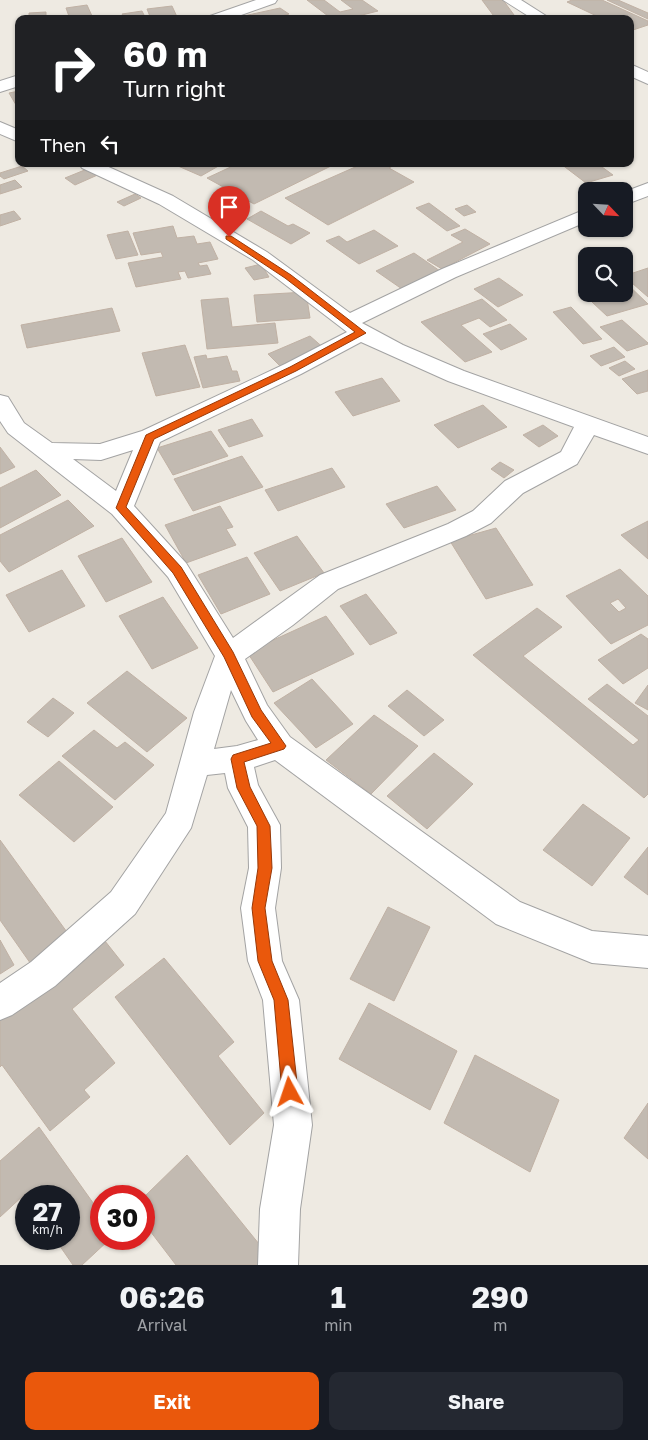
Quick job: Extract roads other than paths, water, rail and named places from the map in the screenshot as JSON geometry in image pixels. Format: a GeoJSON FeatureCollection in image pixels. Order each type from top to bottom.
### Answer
{"type":"FeatureCollection","features":[{"type":"Feature","properties":{"kind":"street"},"geometry":{"type":"LineString","coordinates":[[227,15],[270,0]]}},
{"type":"Feature","properties":{"kind":"street"},"geometry":{"type":"LineString","coordinates":[[510,0],[537,15]]}},
{"type":"Feature","properties":{"kind":"street"},"geometry":{"type":"LineString","coordinates":[[634,70],[648,79]]}},
{"type":"Feature","properties":{"kind":"street"},"geometry":{"type":"LineString","coordinates":[[0,87],[15,81]]}},
{"type":"Feature","properties":{"kind":"street"},"geometry":{"type":"LineString","coordinates":[[0,127],[15,135]]}},
{"type":"Feature","properties":{"kind":"street"},"geometry":{"type":"LineString","coordinates":[[94,167],[166,200],[260,256],[355,327],[395,350],[456,376],[648,446]]}},
{"type":"Feature","properties":{"kind":"street"},"geometry":{"type":"LineString","coordinates":[[633,195],[648,189]]}},
{"type":"Feature","properties":{"kind":"street"},"geometry":{"type":"LineString","coordinates":[[47,451],[101,452],[150,437],[293,369],[355,327],[449,273],[578,218]]}},
{"type":"Feature","properties":{"kind":"street"},"geometry":{"type":"LineString","coordinates":[[0,402],[16,428],[121,508],[177,570],[229,655],[256,713],[279,746],[508,913],[592,947],[648,952]]}},
{"type":"Feature","properties":{"kind":"street"},"geometry":{"type":"LineString","coordinates":[[0,1003],[42,974],[123,902],[180,818],[209,712],[229,655],[283,618],[329,582],[457,530],[482,517],[514,487],[569,458],[587,424]]}},
{"type":"Feature","properties":{"kind":"street"},"geometry":{"type":"LineString","coordinates":[[121,508],[150,437]]}},
{"type":"Feature","properties":{"kind":"street"},"geometry":{"type":"LineString","coordinates":[[194,764],[237,759],[279,746]]}},
{"type":"Feature","properties":{"kind":"street"},"geometry":{"type":"LineString","coordinates":[[237,759],[243,788],[264,826],[265,868],[258,908],[265,961],[281,1000],[293,1124],[280,1209],[278,1265]]}}]}
